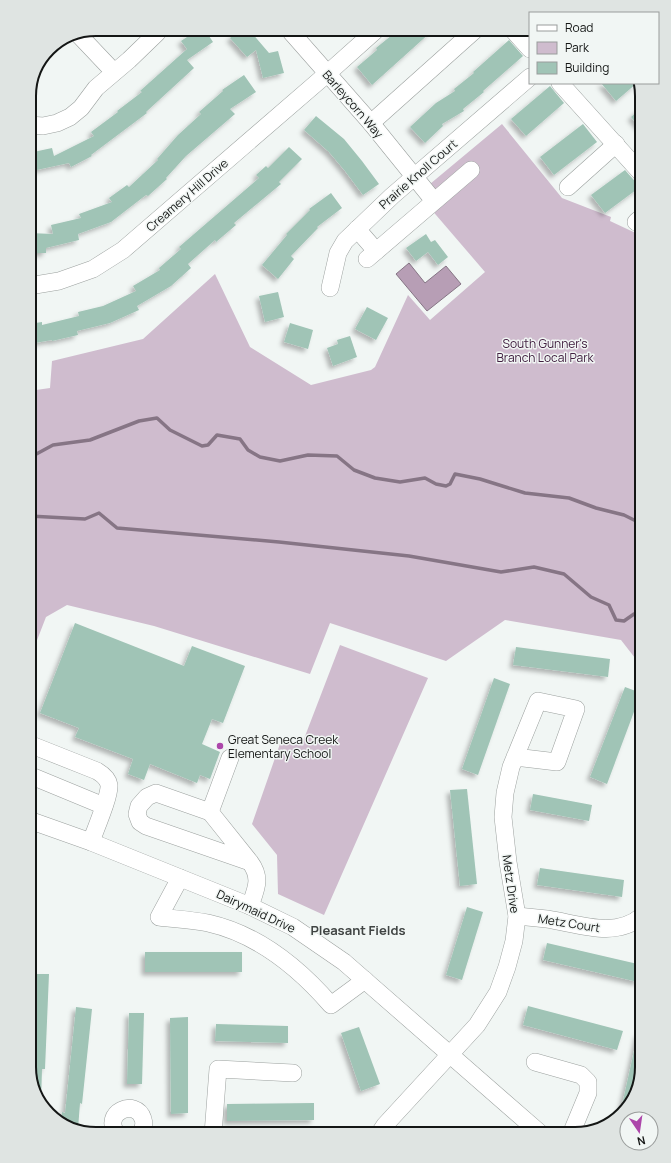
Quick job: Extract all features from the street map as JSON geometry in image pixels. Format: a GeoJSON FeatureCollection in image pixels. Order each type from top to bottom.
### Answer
{"type":"FeatureCollection","features":[{"type":"Feature","properties":{"kind":"street"},"geometry":{"type":"LineString","coordinates":[[36,126],[43,126],[57,123],[70,117],[81,108],[96,88],[129,60],[154,36]]}},
{"type":"Feature","properties":{"kind":"street","name":"Barleycorn Way"},"geometry":{"type":"LineString","coordinates":[[295,36],[371,123],[415,176],[434,202]]}},
{"type":"Feature","properties":{"kind":"street","name":"Creamery Hill Drive"},"geometry":{"type":"LineString","coordinates":[[36,285],[59,282],[93,270],[123,250],[328,73],[369,36]]}},
{"type":"Feature","properties":{"kind":"street"},"geometry":{"type":"LineString","coordinates":[[371,123],[468,36]]}},
{"type":"Feature","properties":{"kind":"street"},"geometry":{"type":"LineString","coordinates":[[518,36],[529,48]]}},
{"type":"Feature","properties":{"kind":"street"},"geometry":{"type":"LineString","coordinates":[[82,38],[114,72]]}},
{"type":"Feature","properties":{"kind":"street","name":"Prairie Knoll Court"},"geometry":{"type":"LineString","coordinates":[[330,288],[338,253],[345,241],[415,176],[529,78]]}},
{"type":"Feature","properties":{"kind":"street"},"geometry":{"type":"LineString","coordinates":[[561,84],[635,166]]}},
{"type":"Feature","properties":{"kind":"street"},"geometry":{"type":"LineString","coordinates":[[568,186],[616,144]]}},
{"type":"Feature","properties":{"kind":"street"},"geometry":{"type":"LineString","coordinates":[[357,229],[372,255],[471,170]]}},
{"type":"Feature","properties":{"kind":"street"},"geometry":{"type":"LineString","coordinates":[[36,747],[97,770],[109,783],[109,793],[91,842]]}},
{"type":"Feature","properties":{"kind":"street","name":"Metz Drive"},"geometry":{"type":"LineString","coordinates":[[384,1127],[477,1026],[498,992],[507,967],[514,942],[517,916],[508,862],[503,817],[505,793],[515,757]]}},
{"type":"Feature","properties":{"kind":"street"},"geometry":{"type":"LineString","coordinates":[[210,812],[230,758]]}},
{"type":"Feature","properties":{"kind":"street"},"geometry":{"type":"LineString","coordinates":[[36,778],[104,806]]}},
{"type":"Feature","properties":{"kind":"street"},"geometry":{"type":"LineString","coordinates":[[250,862],[155,829],[140,822],[137,814],[139,806],[147,797],[156,793],[210,812],[250,862],[255,869],[258,878],[257,887],[250,906]]}},
{"type":"Feature","properties":{"kind":"street","name":"Dairymaid Drive"},"geometry":{"type":"LineString","coordinates":[[36,822],[91,842],[250,906],[293,927],[344,962],[533,1127]]}},
{"type":"Feature","properties":{"kind":"street"},"geometry":{"type":"LineString","coordinates":[[180,878],[159,917],[208,924],[240,934],[260,944],[309,982],[331,1005],[365,980]]}},
{"type":"Feature","properties":{"kind":"street","name":"Metz Court"},"geometry":{"type":"LineString","coordinates":[[517,916],[608,929],[625,926],[635,920]]}},
{"type":"Feature","properties":{"kind":"street"},"geometry":{"type":"LineString","coordinates":[[535,1062],[581,1075],[588,1082],[588,1093],[574,1127]]}},
{"type":"Feature","properties":{"kind":"street"},"geometry":{"type":"LineString","coordinates":[[214,1127],[218,1069],[293,1073]]}},
{"type":"Feature","properties":{"kind":"street"},"geometry":{"type":"LineString","coordinates":[[113,1127],[113,1120],[120,1110],[132,1108],[142,1115],[144,1127]]}},
{"type":"Feature","properties":{"kind":"green space","name":"South Gunner's Branch Local Park"},"geometry":{"type":"Polygon","coordinates":[[[502,124],[562,198],[611,217],[610,221],[635,233],[635,658],[621,640],[505,620],[446,661],[330,623],[310,674],[154,626],[67,605],[46,617],[36,643],[36,390],[50,388],[52,361],[143,339],[215,274],[250,347],[311,385],[371,370],[375,367],[408,295],[430,320],[485,272],[418,194],[502,124]]]}},
{"type":"Feature","properties":{"kind":"green space"},"geometry":{"type":"Polygon","coordinates":[[[340,645],[428,678],[324,915],[278,894],[277,855],[252,824],[282,738],[302,744],[340,645]]]}},
{"type":"Feature","properties":{"kind":"shaded area"},"geometry":{"type":"Polygon","coordinates":[[[409,263],[425,283],[446,266],[461,284],[427,311],[396,274],[409,263]]]}},
{"type":"Feature","properties":{"kind":"building"},"geometry":{"type":"Polygon","coordinates":[[[188,36],[209,36],[213,42],[187,60],[194,68],[146,112],[147,113],[91,155],[92,156],[71,167],[69,163],[36,170],[36,151],[52,148],[54,156],[94,136],[91,132],[142,92],[140,91],[187,49],[181,41],[188,36]]]}},
{"type":"Feature","properties":{"kind":"building"},"geometry":{"type":"Polygon","coordinates":[[[232,36],[254,36],[269,53],[278,51],[284,73],[263,78],[256,50],[247,57],[230,38],[232,36]]]}},
{"type":"Feature","properties":{"kind":"building"},"geometry":{"type":"Polygon","coordinates":[[[391,36],[426,36],[372,85],[357,67],[377,50],[376,48],[391,36]]]}},
{"type":"Feature","properties":{"kind":"building"},"geometry":{"type":"Polygon","coordinates":[[[509,40],[523,56],[463,109],[464,111],[442,124],[443,126],[425,143],[410,127],[436,103],[455,91],[454,89],[474,73],[473,72],[509,40]]]}},
{"type":"Feature","properties":{"kind":"building"},"geometry":{"type":"Polygon","coordinates":[[[244,75],[256,92],[230,109],[235,114],[186,156],[166,178],[167,179],[148,196],[146,195],[111,222],[78,234],[79,240],[46,248],[46,253],[36,253],[36,233],[53,234],[51,225],[81,218],[79,214],[112,202],[109,198],[127,185],[129,187],[158,160],[157,159],[178,135],[201,114],[199,112],[223,91],[222,90],[244,75]]]}},
{"type":"Feature","properties":{"kind":"building"},"geometry":{"type":"Polygon","coordinates":[[[602,84],[634,84],[634,86],[616,101],[602,84]]]}},
{"type":"Feature","properties":{"kind":"building"},"geometry":{"type":"Polygon","coordinates":[[[550,86],[564,103],[526,136],[511,119],[550,86]]]}},
{"type":"Feature","properties":{"kind":"building"},"geometry":{"type":"Polygon","coordinates":[[[635,113],[635,122],[631,117],[635,113]]]}},
{"type":"Feature","properties":{"kind":"building"},"geometry":{"type":"Polygon","coordinates":[[[316,116],[344,139],[379,184],[363,195],[329,152],[304,130],[316,116]]]}},
{"type":"Feature","properties":{"kind":"building"},"geometry":{"type":"Polygon","coordinates":[[[583,124],[597,142],[554,175],[540,157],[583,124]]]}},
{"type":"Feature","properties":{"kind":"building"},"geometry":{"type":"Polygon","coordinates":[[[289,147],[302,159],[279,182],[281,184],[234,223],[236,225],[216,242],[215,240],[188,264],[191,268],[171,286],[137,306],[139,310],[110,323],[77,331],[78,335],[36,343],[36,323],[42,322],[42,325],[79,316],[78,312],[103,306],[136,291],[133,286],[160,270],[159,268],[181,249],[179,247],[259,178],[256,175],[266,166],[268,168],[289,147]]]}},
{"type":"Feature","properties":{"kind":"building"},"geometry":{"type":"Polygon","coordinates":[[[625,170],[635,181],[635,191],[605,213],[591,195],[625,170]]]}},
{"type":"Feature","properties":{"kind":"building"},"geometry":{"type":"Polygon","coordinates":[[[331,193],[342,208],[317,227],[318,228],[291,256],[294,259],[278,279],[262,265],[287,235],[286,234],[310,210],[309,209],[331,193]]]}},
{"type":"Feature","properties":{"kind":"building"},"geometry":{"type":"Polygon","coordinates":[[[426,234],[431,242],[435,240],[448,257],[438,265],[428,252],[416,261],[406,248],[426,234]]]}},
{"type":"Feature","properties":{"kind":"building"},"geometry":{"type":"Polygon","coordinates":[[[278,292],[284,317],[265,322],[259,296],[278,292]]]}},
{"type":"Feature","properties":{"kind":"building"},"geometry":{"type":"Polygon","coordinates":[[[367,307],[388,318],[376,340],[355,329],[367,307]]]}},
{"type":"Feature","properties":{"kind":"building"},"geometry":{"type":"Polygon","coordinates":[[[290,323],[313,330],[308,349],[284,342],[290,323]]]}},
{"type":"Feature","properties":{"kind":"building"},"geometry":{"type":"Polygon","coordinates":[[[350,336],[357,357],[333,366],[327,348],[338,344],[337,340],[350,336]]]}},
{"type":"Feature","properties":{"kind":"building"},"geometry":{"type":"Polygon","coordinates":[[[75,623],[184,666],[192,646],[245,666],[223,723],[212,719],[202,744],[220,752],[210,779],[200,775],[197,783],[150,764],[144,780],[128,774],[133,759],[75,737],[79,728],[40,713],[75,623]]]}},
{"type":"Feature","properties":{"kind":"building"},"geometry":{"type":"Polygon","coordinates":[[[516,647],[610,659],[608,677],[513,665],[516,647]]]}},
{"type":"Feature","properties":{"kind":"building"},"geometry":{"type":"Polygon","coordinates":[[[494,678],[510,684],[478,775],[462,769],[494,678]]]}},
{"type":"Feature","properties":{"kind":"building"},"geometry":{"type":"Polygon","coordinates":[[[625,687],[635,691],[635,709],[607,784],[590,777],[625,687]]]}},
{"type":"Feature","properties":{"kind":"building"},"geometry":{"type":"Polygon","coordinates":[[[467,789],[477,884],[460,886],[450,790],[467,789]]]}},
{"type":"Feature","properties":{"kind":"building"},"geometry":{"type":"Polygon","coordinates":[[[533,794],[592,805],[589,821],[530,810],[533,794]]]}},
{"type":"Feature","properties":{"kind":"building"},"geometry":{"type":"Polygon","coordinates":[[[540,868],[624,880],[622,897],[537,885],[540,868]]]}},
{"type":"Feature","properties":{"kind":"building"},"geometry":{"type":"Polygon","coordinates":[[[467,907],[483,912],[462,980],[446,975],[467,907]]]}},
{"type":"Feature","properties":{"kind":"building"},"geometry":{"type":"Polygon","coordinates":[[[547,943],[635,963],[635,981],[543,960],[547,943]]]}},
{"type":"Feature","properties":{"kind":"building"},"geometry":{"type":"Polygon","coordinates":[[[145,952],[242,952],[242,972],[145,972],[145,952]]]}},
{"type":"Feature","properties":{"kind":"building"},"geometry":{"type":"Polygon","coordinates":[[[36,974],[49,974],[45,1069],[42,1069],[41,1092],[38,1083],[36,1067],[36,974]]]}},
{"type":"Feature","properties":{"kind":"building"},"geometry":{"type":"Polygon","coordinates":[[[528,1006],[623,1031],[617,1050],[523,1025],[528,1006]]]}},
{"type":"Feature","properties":{"kind":"building"},"geometry":{"type":"Polygon","coordinates":[[[76,1007],[92,1009],[82,1104],[80,1103],[78,1124],[62,1116],[62,1112],[65,1113],[76,1007]]]}},
{"type":"Feature","properties":{"kind":"building"},"geometry":{"type":"Polygon","coordinates":[[[129,1013],[144,1013],[142,1084],[127,1084],[129,1013]]]}},
{"type":"Feature","properties":{"kind":"building"},"geometry":{"type":"Polygon","coordinates":[[[188,1017],[188,1113],[171,1114],[170,1018],[188,1017]]]}},
{"type":"Feature","properties":{"kind":"building"},"geometry":{"type":"Polygon","coordinates":[[[216,1024],[288,1026],[288,1043],[215,1041],[216,1024]]]}},
{"type":"Feature","properties":{"kind":"building"},"geometry":{"type":"Polygon","coordinates":[[[359,1027],[380,1084],[361,1091],[341,1033],[359,1027]]]}},
{"type":"Feature","properties":{"kind":"building"},"geometry":{"type":"Polygon","coordinates":[[[635,1046],[633,1083],[622,1105],[635,1046]]]}},
{"type":"Feature","properties":{"kind":"building"},"geometry":{"type":"Polygon","coordinates":[[[314,1103],[314,1120],[227,1121],[227,1104],[314,1103]]]}},
{"type":"Feature","properties":{"kind":"waterway"},"geometry":{"type":"LineString","coordinates":[[36,454],[53,445],[90,440],[139,421],[157,418],[170,430],[202,446],[208,445],[217,435],[240,439],[248,450],[260,457],[280,461],[308,455],[337,456],[354,470],[375,478],[400,482],[425,478],[436,484],[446,486],[450,484],[455,474],[480,479],[525,493],[569,498],[596,508],[624,515],[635,520]]}},
{"type":"Feature","properties":{"kind":"waterway"},"geometry":{"type":"LineString","coordinates":[[36,516],[85,519],[99,513],[117,528],[279,542],[409,556],[501,572],[534,567],[564,574],[591,597],[609,605],[616,620],[624,621],[635,614]]}},
{"type":"Feature","properties":{"kind":"place","name":"Great Seneca Creek Elementary School"},"geometry":{"type":"Point","coordinates":[220,746]}},
{"type":"Feature","properties":{"kind":"district","name":"Pleasant Fields"},"geometry":{"type":"Point","coordinates":[358,930]}}]}
